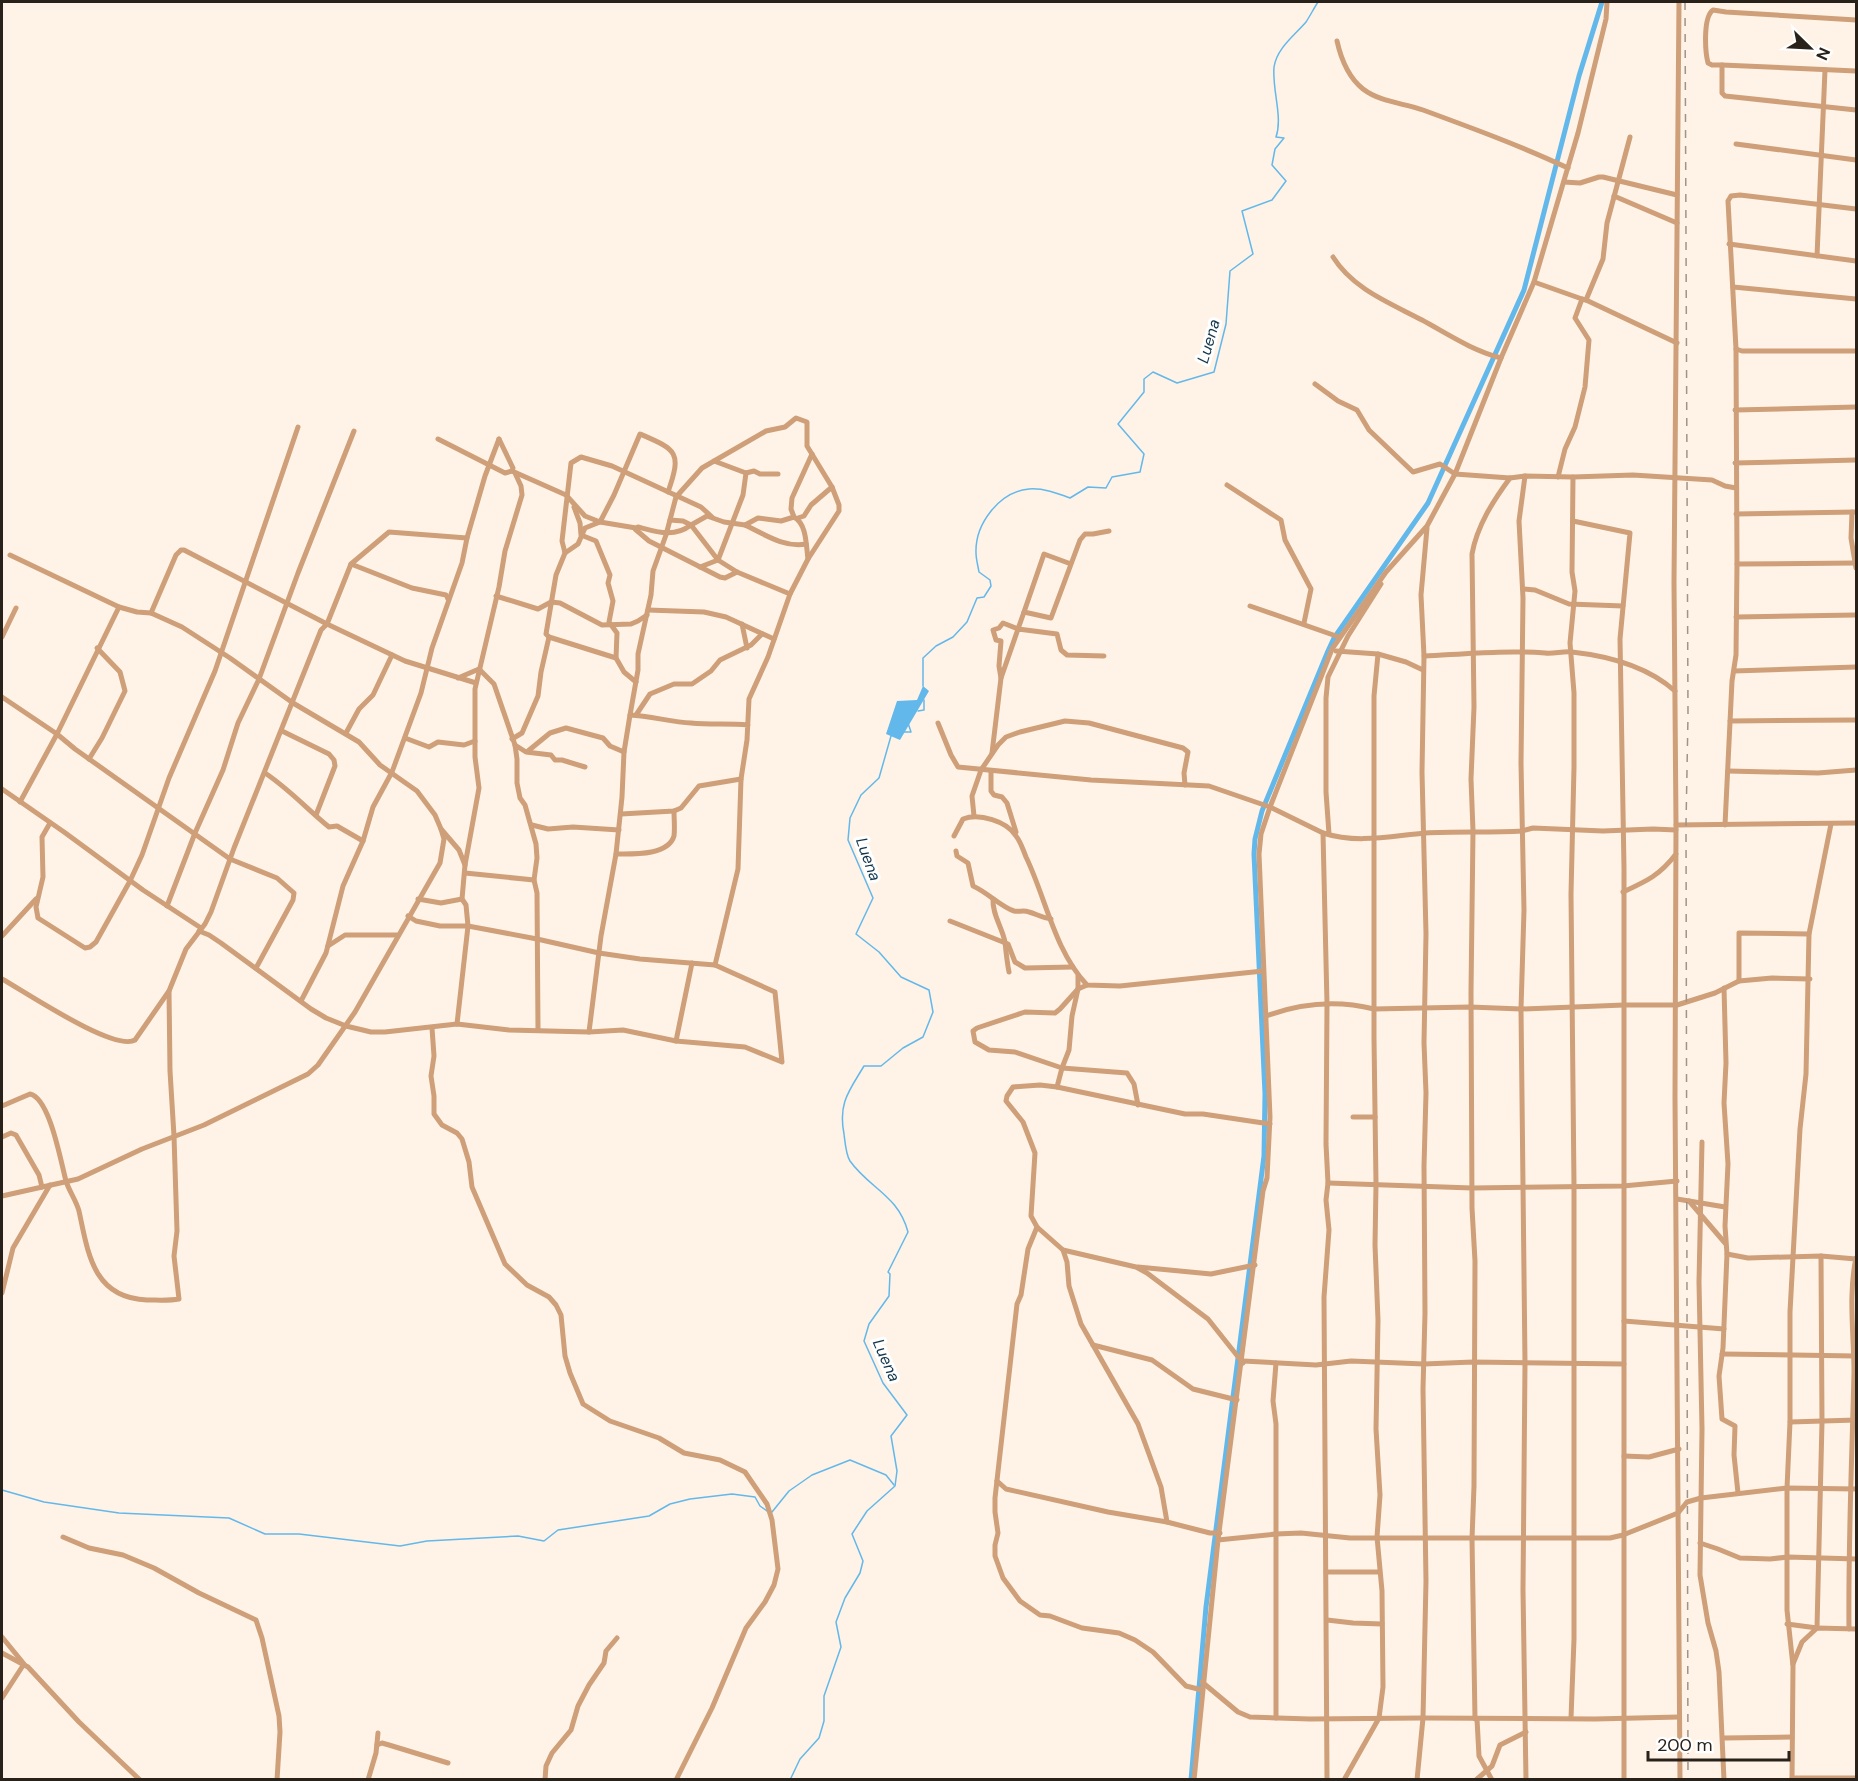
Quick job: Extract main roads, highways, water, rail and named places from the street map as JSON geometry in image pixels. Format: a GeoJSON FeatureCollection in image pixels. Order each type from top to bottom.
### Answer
{"type":"FeatureCollection","features":[{"type":"Feature","properties":{"kind":"water"},"geometry":{"type":"Polygon","coordinates":[[[923,686],[929,691],[900,740],[886,734],[897,701],[917,700],[923,686]]]}},
{"type":"Feature","properties":{"kind":"waterway","name":"Luena"},"geometry":{"type":"LineString","coordinates":[[923,686],[923,658],[936,646],[953,637],[967,622],[977,598],[984,597],[991,586],[990,580],[979,572],[976,553],[980,531],[991,511],[1008,496],[1018,491],[1039,489],[1070,498],[1088,487],[1106,488],[1112,477],[1140,472],[1144,454],[1118,424],[1144,392],[1144,379],[1153,372],[1177,383],[1214,372],[1226,324],[1230,271],[1253,254],[1242,211],[1272,200],[1286,181],[1272,165],[1275,149],[1284,138],[1276,137],[1278,121],[1274,67],[1282,48],[1306,22],[1318,2]]}},
{"type":"Feature","properties":{"kind":"waterway"},"geometry":{"type":"LineString","coordinates":[[1191,1780],[1206,1607],[1264,1156],[1265,1094],[1255,839],[1262,811],[1334,638],[1428,503],[1524,290],[1579,76],[1602,2]]}},
{"type":"Feature","properties":{"kind":"waterway","name":"Luena"},"geometry":{"type":"LineString","coordinates":[[918,711],[924,710],[924,700]]}},
{"type":"Feature","properties":{"kind":"waterway","name":"Luena"},"geometry":{"type":"LineString","coordinates":[[904,732],[911,732],[908,723]]}},
{"type":"Feature","properties":{"kind":"waterway","name":"Luena"},"geometry":{"type":"LineString","coordinates":[[790,1780],[800,1759],[819,1738],[824,1721],[824,1696],[841,1647],[836,1622],[845,1598],[860,1573],[863,1561],[852,1534],[867,1511],[895,1486],[897,1471],[891,1436],[907,1415],[883,1383],[864,1341],[869,1324],[889,1296],[890,1274],[888,1272],[908,1232],[898,1209],[850,1161],[842,1114],[846,1098],[864,1066],[881,1066],[903,1048],[923,1037],[933,1012],[929,990],[901,977],[879,952],[856,934],[873,898],[848,840],[850,818],[861,795],[879,778],[891,736]]}},
{"type":"Feature","properties":{"kind":"waterway"},"geometry":{"type":"LineString","coordinates":[[772,1512],[789,1491],[812,1475],[850,1460],[886,1475],[894,1485]]}},
{"type":"Feature","properties":{"kind":"waterway"},"geometry":{"type":"LineString","coordinates":[[2,1490],[44,1502],[119,1513],[229,1518],[265,1534],[299,1534],[400,1546],[427,1541],[518,1536],[544,1541],[558,1530],[649,1516],[670,1504],[732,1494],[755,1497],[760,1506],[767,1511]]}},
{"type":"Feature","properties":{"kind":"railway"},"geometry":{"type":"LineString","coordinates":[[1685,2],[1688,1780]]}}]}
